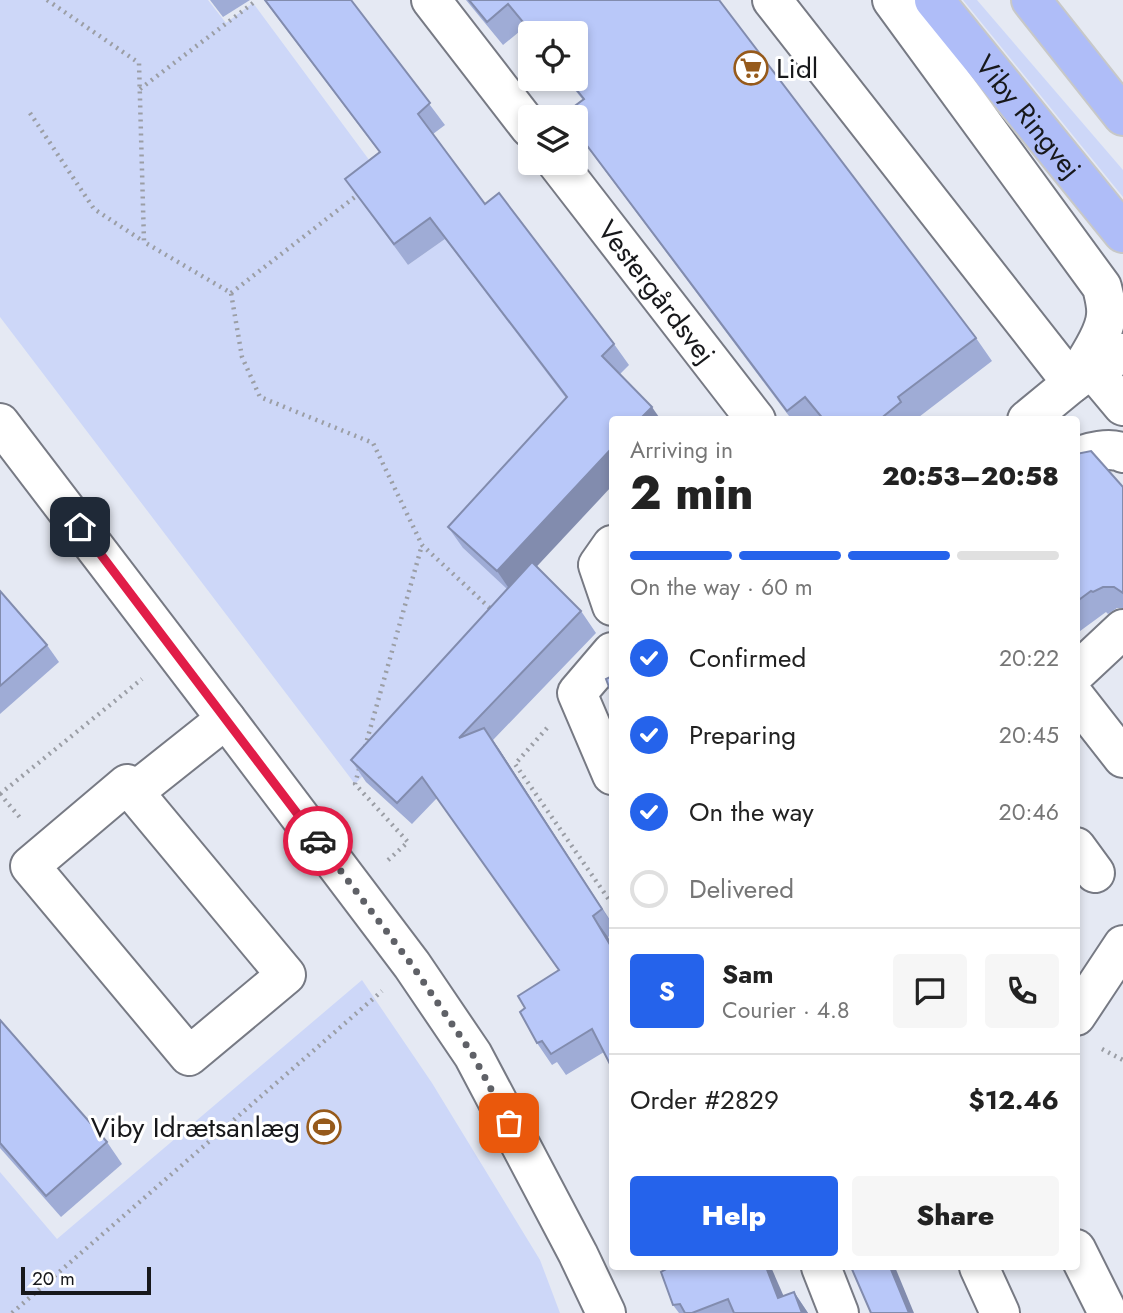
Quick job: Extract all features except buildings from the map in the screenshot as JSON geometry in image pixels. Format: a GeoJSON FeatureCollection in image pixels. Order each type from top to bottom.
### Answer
{"type":"FeatureCollection","features":[{"type":"Feature","properties":{"kind":"main road","name":"Viby Ringvej"},"geometry":{"type":"LineString","coordinates":[[934,0],[1123,233]]}},
{"type":"Feature","properties":{"kind":"main road"},"geometry":{"type":"LineString","coordinates":[[1031,0],[1123,116]]}},
{"type":"Feature","properties":{"kind":"street"},"geometry":{"type":"LineString","coordinates":[[431,0],[518,87]]}},
{"type":"Feature","properties":{"kind":"street"},"geometry":{"type":"LineString","coordinates":[[772,0],[1096,368],[1123,406]]}},
{"type":"Feature","properties":{"kind":"street"},"geometry":{"type":"LineString","coordinates":[[892,0],[1102,287],[1106,316],[1096,368],[1032,416]]}},
{"type":"Feature","properties":{"kind":"street","name":"Vestergårdsvej"},"geometry":{"type":"LineString","coordinates":[[566,175],[739,414]]}},
{"type":"Feature","properties":{"kind":"street"},"geometry":{"type":"LineString","coordinates":[[0,423],[412,965],[473,1055],[578,1254],[606,1313]]}},
{"type":"Feature","properties":{"kind":"street"},"geometry":{"type":"LineString","coordinates":[[1080,456],[1117,449],[1123,453]]}},
{"type":"Feature","properties":{"kind":"street"},"geometry":{"type":"LineString","coordinates":[[609,549],[598,565],[609,597]]}},
{"type":"Feature","properties":{"kind":"street"},"geometry":{"type":"LineString","coordinates":[[1080,669],[1123,629]]}},
{"type":"Feature","properties":{"kind":"street"},"geometry":{"type":"LineString","coordinates":[[609,656],[577,693],[609,768]]}},
{"type":"Feature","properties":{"kind":"street"},"geometry":{"type":"LineString","coordinates":[[1080,703],[1123,758]]}},
{"type":"Feature","properties":{"kind":"street"},"geometry":{"type":"LineString","coordinates":[[134,792],[226,719]]}},
{"type":"Feature","properties":{"kind":"street"},"geometry":{"type":"LineString","coordinates":[[127,785],[134,792],[286,975],[189,1056],[30,866],[127,785]]}},
{"type":"Feature","properties":{"kind":"street"},"geometry":{"type":"LineString","coordinates":[[1080,1010],[1123,945]]}},
{"type":"Feature","properties":{"kind":"street"},"geometry":{"type":"LineString","coordinates":[[1080,1257],[1108,1313]]}},
{"type":"Feature","properties":{"kind":"street"},"geometry":{"type":"LineString","coordinates":[[822,1270],[839,1313]]}},
{"type":"Feature","properties":{"kind":"street"},"geometry":{"type":"LineString","coordinates":[[980,1270],[1000,1313]]}},
{"type":"Feature","properties":{"kind":"path"},"geometry":{"type":"LineString","coordinates":[[47,0],[139,63],[144,242]]}},
{"type":"Feature","properties":{"kind":"path"},"geometry":{"type":"LineString","coordinates":[[140,89],[253,3]]}},
{"type":"Feature","properties":{"kind":"path"},"geometry":{"type":"LineString","coordinates":[[30,113],[94,209],[231,293]]}},
{"type":"Feature","properties":{"kind":"path"},"geometry":{"type":"LineString","coordinates":[[231,293],[360,193]]}},
{"type":"Feature","properties":{"kind":"path"},"geometry":{"type":"LineString","coordinates":[[231,293],[242,358],[260,397],[373,443],[422,545],[496,614]]}},
{"type":"Feature","properties":{"kind":"path"},"geometry":{"type":"LineString","coordinates":[[356,891],[408,842],[355,785],[422,545]]}},
{"type":"Feature","properties":{"kind":"path"},"geometry":{"type":"LineString","coordinates":[[0,794],[176,652]]}},
{"type":"Feature","properties":{"kind":"path"},"geometry":{"type":"LineString","coordinates":[[577,693],[515,764],[609,900]]}},
{"type":"Feature","properties":{"kind":"path"},"geometry":{"type":"LineString","coordinates":[[605,894],[609,891]]}},
{"type":"Feature","properties":{"kind":"path"},"geometry":{"type":"LineString","coordinates":[[12,1313],[412,965]]}},
{"type":"Feature","properties":{"kind":"shaded area"},"geometry":{"type":"Polygon","coordinates":[[[0,0],[208,0],[226,23],[253,3],[381,176],[361,200],[408,265],[445,239],[582,418],[463,548],[526,606],[355,784],[0,317],[0,0]]]}},
{"type":"Feature","properties":{"kind":"shaded area"},"geometry":{"type":"Polygon","coordinates":[[[963,0],[977,0],[1123,170],[1123,197],[963,0]]]}},
{"type":"Feature","properties":{"kind":"shaded area","name":"Viby Idrætsanlæg"},"geometry":{"type":"Polygon","coordinates":[[[362,980],[432,1083],[540,1260],[560,1313],[0,1313],[0,1172],[57,1239],[362,980]]]}},
{"type":"Feature","properties":{"kind":"way so far"},"geometry":{"type":"LineString","coordinates":[[318,841],[412,965],[473,1055],[509,1123]]}},
{"type":"Feature","properties":{"kind":"place","name":"Lidl"},"geometry":{"type":"Point","coordinates":[751,68]}},
{"type":"Feature","properties":{"kind":"place","name":"Viby Idrætsanlæg"},"geometry":{"type":"Point","coordinates":[324,1127]}},
{"type":"Feature","properties":{"kind":"route"},"geometry":{"type":"LineString","coordinates":[[80,527],[318,841]]}}]}
